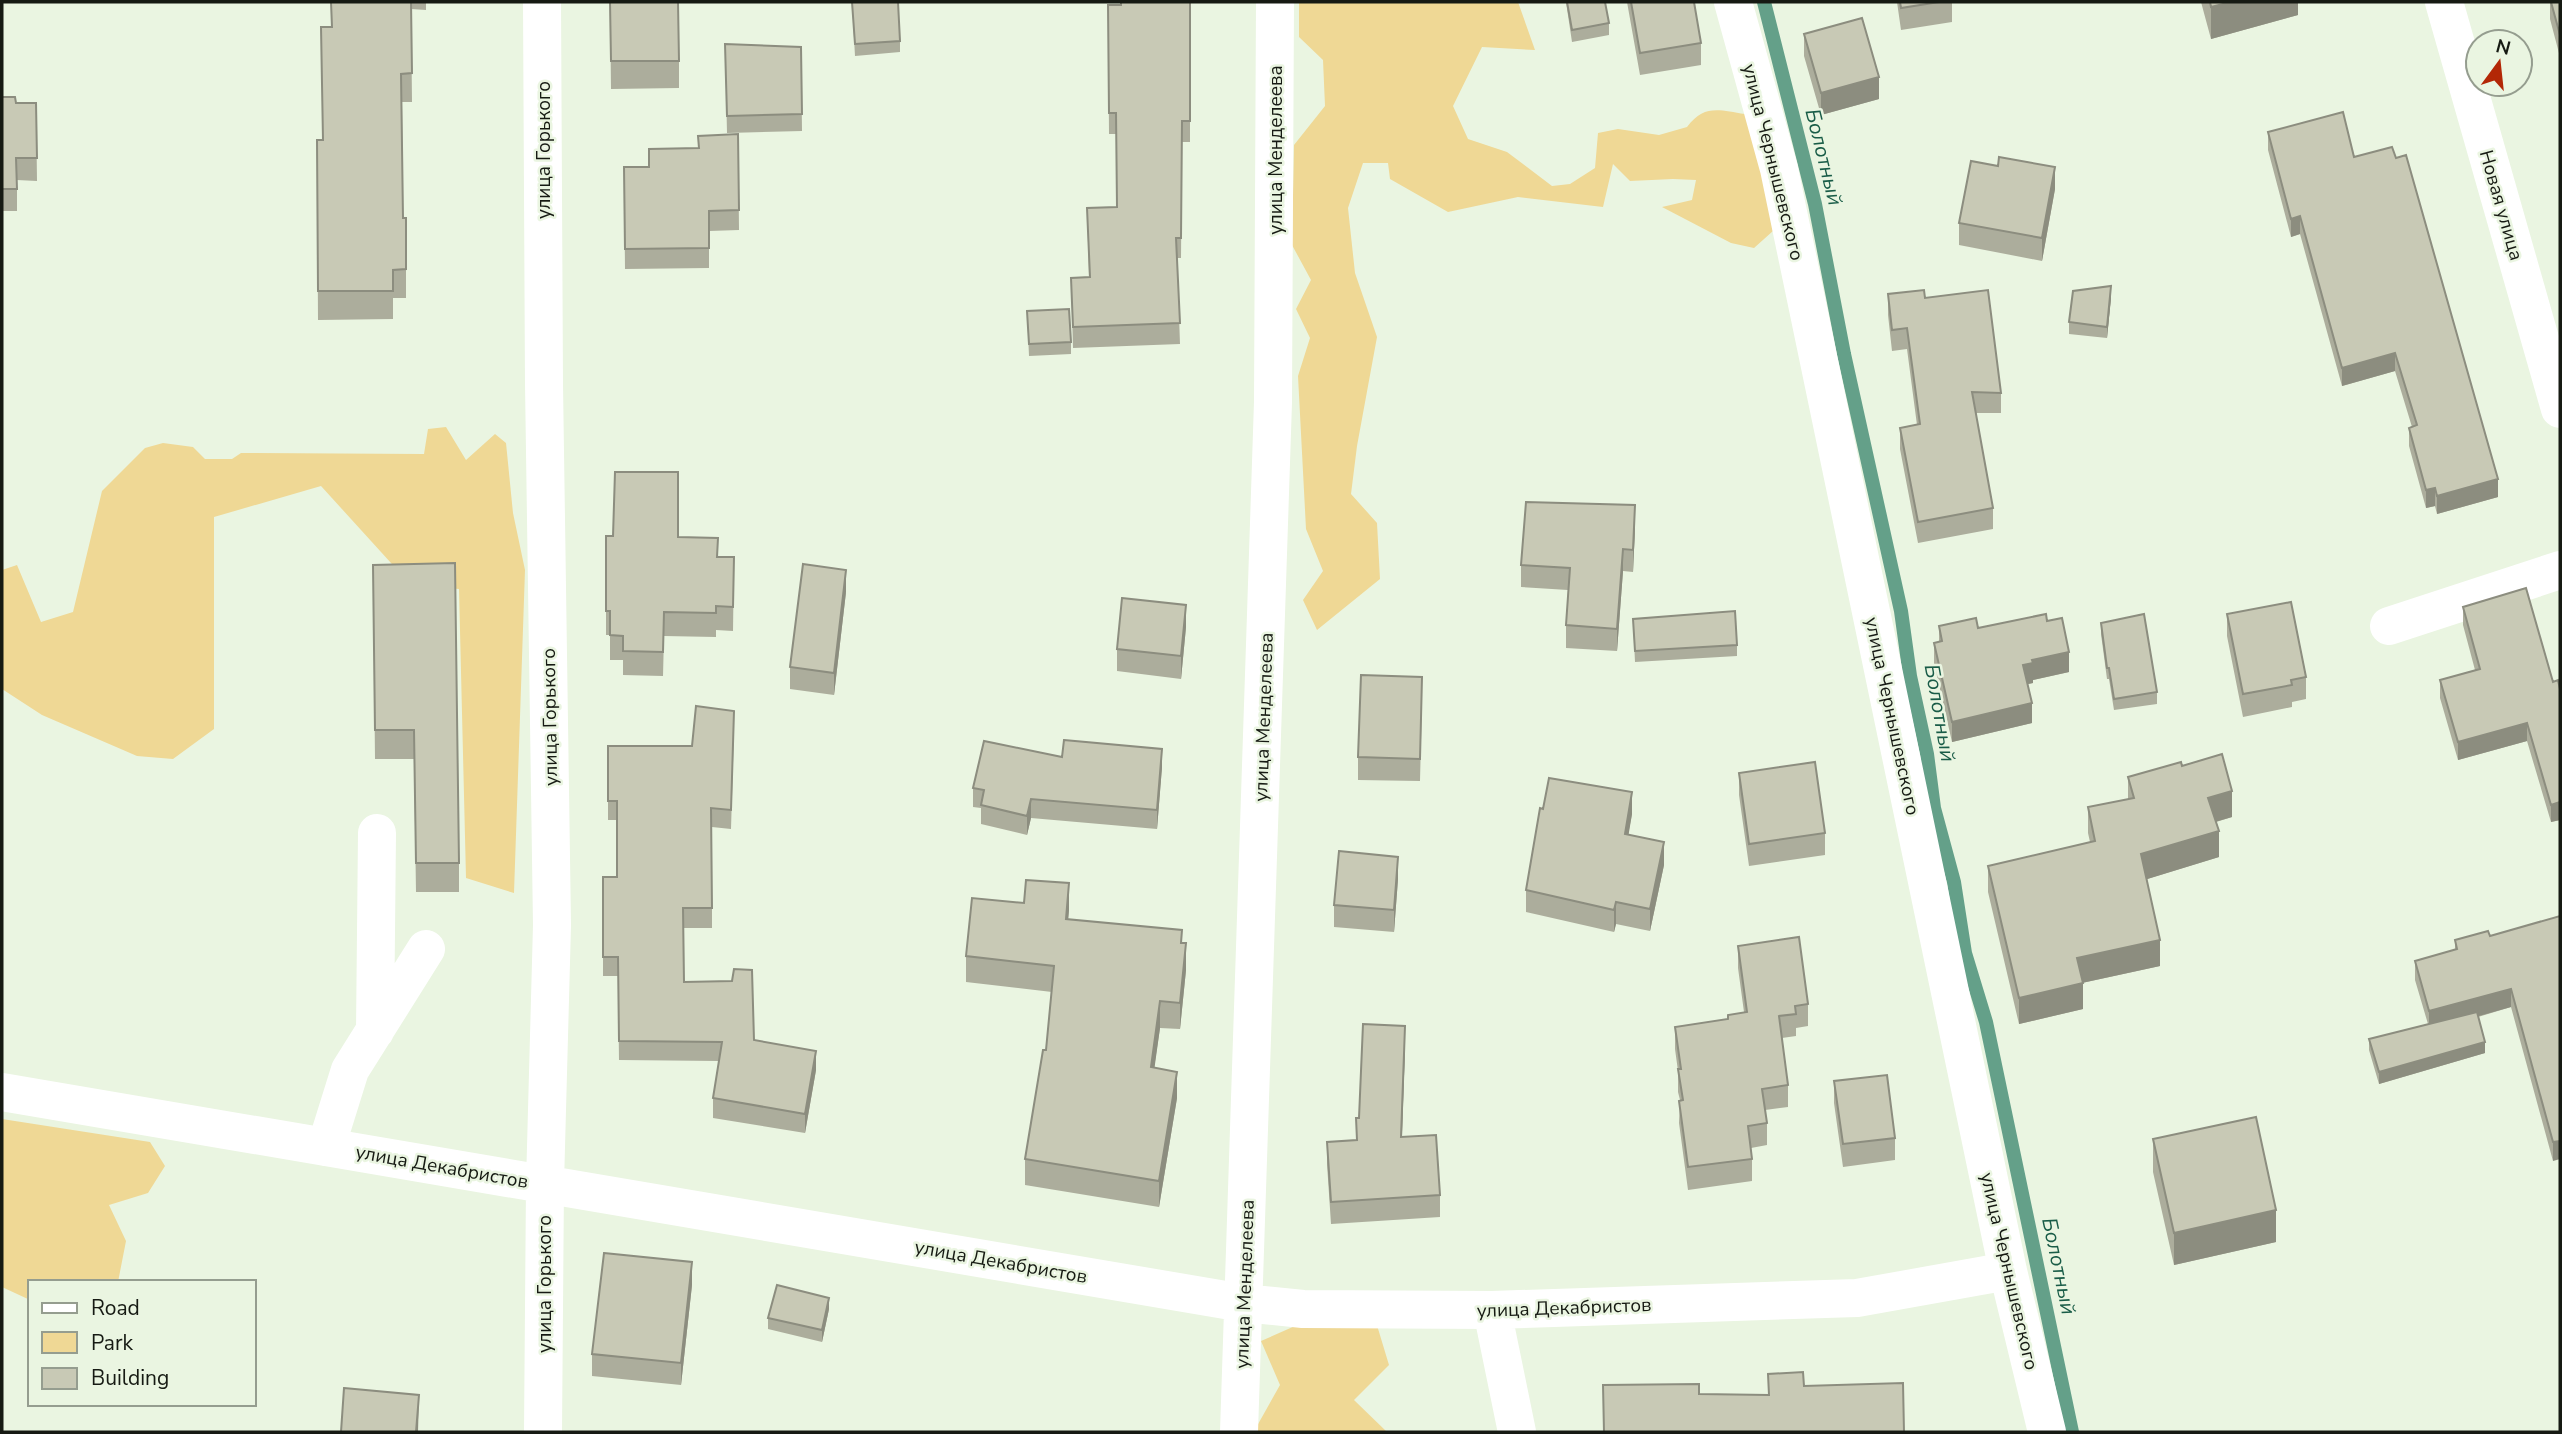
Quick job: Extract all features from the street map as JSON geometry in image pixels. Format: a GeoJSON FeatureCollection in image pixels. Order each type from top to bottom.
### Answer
{"type":"FeatureCollection","features":[{"type":"Feature","properties":{"kind":"street","name":"улица Горького"},"geometry":{"type":"LineString","coordinates":[[542,2],[552,925],[545,1184],[543,1432]]}},
{"type":"Feature","properties":{"kind":"street","name":"улица Менделеева"},"geometry":{"type":"LineString","coordinates":[[1239,1432],[1273,402],[1275,2]]}},
{"type":"Feature","properties":{"kind":"street","name":"улица Чернышевского"},"geometry":{"type":"LineString","coordinates":[[1733,2],[1779,169],[2008,1271],[2046,1432]]}},
{"type":"Feature","properties":{"kind":"street","name":"Новая улица"},"geometry":{"type":"LineString","coordinates":[[2444,2],[2560,409]]}},
{"type":"Feature","properties":{"kind":"street"},"geometry":{"type":"LineString","coordinates":[[2389,626],[2560,570]]}},
{"type":"Feature","properties":{"kind":"street"},"geometry":{"type":"LineString","coordinates":[[375,1031],[377,834]]}},
{"type":"Feature","properties":{"kind":"street"},"geometry":{"type":"LineString","coordinates":[[326,1147],[350,1070],[426,949]]}},
{"type":"Feature","properties":{"kind":"street","name":"улица Декабристов"},"geometry":{"type":"LineString","coordinates":[[2,1092],[1243,1303],[1303,1309],[1492,1310],[1857,1298],[2008,1271]]}},
{"type":"Feature","properties":{"kind":"street"},"geometry":{"type":"LineString","coordinates":[[1492,1310],[1517,1432]]}},
{"type":"Feature","properties":{"kind":"green space"},"geometry":{"type":"Polygon","coordinates":[[[1299,2],[1518,2],[1535,50],[1482,47],[1453,106],[1468,139],[1507,152],[1552,186],[1570,184],[1595,168],[1598,133],[1618,129],[1659,135],[1687,127],[1700,115],[1713,110],[1745,114],[1762,166],[1773,231],[1754,248],[1731,243],[1662,207],[1692,200],[1696,180],[1630,181],[1613,164],[1603,207],[1518,197],[1448,212],[1390,179],[1388,163],[1363,163],[1348,208],[1355,273],[1377,337],[1351,494],[1377,523],[1380,579],[1317,630],[1303,600],[1323,571],[1306,529],[1298,376],[1310,338],[1296,309],[1311,280],[1292,245],[1294,145],[1325,106],[1323,60],[1299,37],[1299,2]]]}},
{"type":"Feature","properties":{"kind":"green space"},"geometry":{"type":"Polygon","coordinates":[[[446,427],[466,460],[495,434],[506,443],[513,513],[525,570],[514,893],[466,878],[459,589],[411,585],[321,486],[214,517],[214,729],[173,759],[137,756],[42,715],[2,689],[2,570],[17,565],[41,622],[73,612],[102,491],[145,448],[163,443],[193,447],[205,459],[232,459],[241,453],[424,454],[428,429],[446,427]]]}},
{"type":"Feature","properties":{"kind":"green space"},"geometry":{"type":"Polygon","coordinates":[[[2,1119],[150,1142],[165,1166],[148,1193],[109,1205],[126,1241],[118,1280],[28,1280],[28,1299],[2,1287],[2,1119]]]}},
{"type":"Feature","properties":{"kind":"green space"},"geometry":{"type":"Polygon","coordinates":[[[1376,1322],[1389,1365],[1354,1400],[1387,1432],[1257,1432],[1257,1426],[1280,1385],[1261,1341],[1295,1326],[1376,1322]]]}},
{"type":"Feature","properties":{"kind":"building"},"geometry":{"type":"Polygon","coordinates":[[[331,2],[411,2],[412,73],[401,74],[406,269],[393,270],[393,291],[318,291],[317,140],[323,140],[321,27],[332,27],[331,2]]]}},
{"type":"Feature","properties":{"kind":"building"},"geometry":{"type":"Polygon","coordinates":[[[610,2],[678,2],[679,61],[611,61],[610,2]]]}},
{"type":"Feature","properties":{"kind":"building"},"geometry":{"type":"Polygon","coordinates":[[[852,2],[898,2],[900,41],[855,44],[852,2]]]}},
{"type":"Feature","properties":{"kind":"building"},"geometry":{"type":"Polygon","coordinates":[[[1121,2],[1190,2],[1190,121],[1182,121],[1181,238],[1176,238],[1180,323],[1073,327],[1071,278],[1090,277],[1087,208],[1117,207],[1116,113],[1109,113],[1108,5],[1121,5],[1121,2]]]}},
{"type":"Feature","properties":{"kind":"building"},"geometry":{"type":"Polygon","coordinates":[[[1567,2],[1605,2],[1609,23],[1572,30],[1567,2]]]}},
{"type":"Feature","properties":{"kind":"building"},"geometry":{"type":"Polygon","coordinates":[[[1631,2],[1694,2],[1701,43],[1640,53],[1631,2]]]}},
{"type":"Feature","properties":{"kind":"building"},"geometry":{"type":"Polygon","coordinates":[[[1900,2],[1939,2],[1901,8],[1900,2]]]}},
{"type":"Feature","properties":{"kind":"building"},"geometry":{"type":"Polygon","coordinates":[[[2210,2],[2231,2],[2211,7],[2210,2]]]}},
{"type":"Feature","properties":{"kind":"building"},"geometry":{"type":"Polygon","coordinates":[[[2551,2],[2560,2],[2560,35],[2551,2]]]}},
{"type":"Feature","properties":{"kind":"building"},"geometry":{"type":"Polygon","coordinates":[[[1862,18],[1879,77],[1821,93],[1804,34],[1862,18]]]}},
{"type":"Feature","properties":{"kind":"building"},"geometry":{"type":"Polygon","coordinates":[[[725,44],[801,47],[802,114],[727,116],[725,44]]]}},
{"type":"Feature","properties":{"kind":"building"},"geometry":{"type":"Polygon","coordinates":[[[2,97],[15,97],[16,103],[36,103],[37,158],[16,158],[17,189],[2,189],[2,97]]]}},
{"type":"Feature","properties":{"kind":"building"},"geometry":{"type":"Polygon","coordinates":[[[2343,112],[2354,157],[2392,147],[2396,158],[2406,155],[2498,479],[2437,496],[2435,488],[2426,490],[2409,428],[2417,425],[2395,353],[2342,368],[2300,216],[2291,219],[2268,132],[2343,112]]]}},
{"type":"Feature","properties":{"kind":"building"},"geometry":{"type":"Polygon","coordinates":[[[738,134],[739,210],[709,211],[709,248],[625,249],[624,167],[649,167],[649,149],[699,148],[698,136],[738,134]]]}},
{"type":"Feature","properties":{"kind":"building"},"geometry":{"type":"Polygon","coordinates":[[[1999,157],[2055,167],[2042,238],[1959,223],[1971,161],[1998,166],[1999,157]]]}},
{"type":"Feature","properties":{"kind":"building"},"geometry":{"type":"Polygon","coordinates":[[[2111,286],[2107,327],[2069,322],[2073,291],[2111,286]]]}},
{"type":"Feature","properties":{"kind":"building"},"geometry":{"type":"Polygon","coordinates":[[[1924,290],[1925,298],[1988,290],[2001,393],[1972,392],[1993,508],[1918,522],[1900,428],[1920,424],[1907,328],[1892,330],[1888,294],[1924,290]]]}},
{"type":"Feature","properties":{"kind":"building"},"geometry":{"type":"Polygon","coordinates":[[[1069,309],[1071,342],[1029,344],[1027,311],[1069,309]]]}},
{"type":"Feature","properties":{"kind":"building"},"geometry":{"type":"Polygon","coordinates":[[[615,472],[678,472],[678,537],[718,538],[717,557],[734,557],[733,607],[716,606],[716,613],[664,612],[663,652],[623,651],[623,636],[610,635],[610,611],[606,611],[606,536],[613,536],[615,472]]]}},
{"type":"Feature","properties":{"kind":"building"},"geometry":{"type":"Polygon","coordinates":[[[1526,502],[1635,505],[1633,550],[1623,549],[1617,629],[1566,625],[1570,568],[1521,565],[1526,502]]]}},
{"type":"Feature","properties":{"kind":"building"},"geometry":{"type":"Polygon","coordinates":[[[455,563],[459,863],[416,863],[414,730],[375,730],[373,565],[455,563]]]}},
{"type":"Feature","properties":{"kind":"building"},"geometry":{"type":"Polygon","coordinates":[[[803,564],[846,570],[834,673],[790,667],[803,564]]]}},
{"type":"Feature","properties":{"kind":"building"},"geometry":{"type":"Polygon","coordinates":[[[2526,588],[2553,682],[2558,680],[2560,689],[2560,802],[2551,805],[2527,723],[2458,742],[2440,680],[2480,669],[2463,607],[2526,588]]]}},
{"type":"Feature","properties":{"kind":"building"},"geometry":{"type":"Polygon","coordinates":[[[1122,598],[1186,605],[1181,656],[1117,649],[1122,598]]]}},
{"type":"Feature","properties":{"kind":"building"},"geometry":{"type":"Polygon","coordinates":[[[2291,602],[2306,677],[2291,680],[2292,685],[2243,694],[2227,614],[2291,602]]]}},
{"type":"Feature","properties":{"kind":"building"},"geometry":{"type":"Polygon","coordinates":[[[1735,611],[1737,645],[1635,651],[1633,619],[1735,611]]]}},
{"type":"Feature","properties":{"kind":"building"},"geometry":{"type":"Polygon","coordinates":[[[2046,614],[2047,621],[2062,618],[2069,652],[2032,660],[2033,663],[2023,665],[2032,703],[1952,722],[1934,643],[1942,641],[1939,626],[1976,618],[1978,628],[2046,614]]]}},
{"type":"Feature","properties":{"kind":"building"},"geometry":{"type":"Polygon","coordinates":[[[2144,614],[2157,692],[2114,699],[2101,623],[2144,614]]]}},
{"type":"Feature","properties":{"kind":"building"},"geometry":{"type":"Polygon","coordinates":[[[1361,675],[1422,677],[1420,759],[1358,757],[1361,675]]]}},
{"type":"Feature","properties":{"kind":"building"},"geometry":{"type":"Polygon","coordinates":[[[696,706],[734,711],[731,810],[711,808],[712,908],[683,908],[684,982],[732,981],[734,969],[752,970],[754,1040],[816,1051],[805,1114],[713,1098],[722,1042],[619,1041],[618,957],[603,957],[603,877],[617,877],[617,801],[608,801],[608,746],[692,746],[696,706]]]}},
{"type":"Feature","properties":{"kind":"building"},"geometry":{"type":"Polygon","coordinates":[[[1064,740],[1162,749],[1157,810],[1031,799],[1027,816],[981,805],[984,790],[973,788],[984,741],[1062,757],[1064,740]]]}},
{"type":"Feature","properties":{"kind":"building"},"geometry":{"type":"Polygon","coordinates":[[[2222,754],[2232,791],[2208,798],[2219,831],[2141,854],[2160,940],[2077,958],[2083,983],[2019,998],[1988,866],[2095,841],[2088,807],[2134,798],[2128,777],[2181,762],[2182,766],[2222,754]]]}},
{"type":"Feature","properties":{"kind":"building"},"geometry":{"type":"Polygon","coordinates":[[[1815,762],[1825,833],[1749,844],[1739,773],[1815,762]]]}},
{"type":"Feature","properties":{"kind":"building"},"geometry":{"type":"Polygon","coordinates":[[[1549,778],[1632,792],[1625,834],[1664,842],[1650,909],[1616,902],[1614,910],[1526,890],[1540,808],[1543,809],[1549,778]]]}},
{"type":"Feature","properties":{"kind":"building"},"geometry":{"type":"Polygon","coordinates":[[[1339,851],[1398,857],[1394,910],[1334,905],[1339,851]]]}},
{"type":"Feature","properties":{"kind":"building"},"geometry":{"type":"Polygon","coordinates":[[[1026,880],[1069,883],[1066,919],[1182,930],[1181,943],[1186,943],[1180,1003],[1160,1001],[1151,1067],[1177,1072],[1159,1181],[1025,1159],[1043,1050],[1046,1050],[1054,966],[966,956],[972,898],[1024,903],[1026,880]]]}},
{"type":"Feature","properties":{"kind":"building"},"geometry":{"type":"Polygon","coordinates":[[[2560,916],[2560,1141],[2553,1142],[2511,989],[2429,1011],[2415,961],[2457,949],[2455,940],[2488,931],[2490,936],[2560,916]]]}},
{"type":"Feature","properties":{"kind":"building"},"geometry":{"type":"Polygon","coordinates":[[[1799,937],[1808,1004],[1795,1006],[1796,1014],[1779,1016],[1788,1085],[1762,1089],[1767,1123],[1748,1126],[1752,1159],[1688,1167],[1679,1101],[1683,1100],[1675,1027],[1728,1019],[1728,1015],[1747,1012],[1738,946],[1799,937]]]}},
{"type":"Feature","properties":{"kind":"building"},"geometry":{"type":"Polygon","coordinates":[[[2477,1012],[2485,1042],[2379,1072],[2369,1039],[2477,1012]]]}},
{"type":"Feature","properties":{"kind":"building"},"geometry":{"type":"Polygon","coordinates":[[[1363,1024],[1405,1026],[1401,1137],[1436,1135],[1440,1195],[1331,1202],[1327,1142],[1357,1140],[1356,1118],[1359,1118],[1363,1024]]]}},
{"type":"Feature","properties":{"kind":"building"},"geometry":{"type":"Polygon","coordinates":[[[1887,1075],[1895,1138],[1843,1144],[1834,1081],[1887,1075]]]}},
{"type":"Feature","properties":{"kind":"building"},"geometry":{"type":"Polygon","coordinates":[[[2256,1117],[2276,1210],[2174,1233],[2153,1139],[2256,1117]]]}},
{"type":"Feature","properties":{"kind":"building"},"geometry":{"type":"Polygon","coordinates":[[[604,1253],[692,1262],[681,1363],[592,1354],[604,1253]]]}},
{"type":"Feature","properties":{"kind":"building"},"geometry":{"type":"Polygon","coordinates":[[[777,1285],[829,1298],[822,1330],[768,1318],[777,1285]]]}},
{"type":"Feature","properties":{"kind":"building"},"geometry":{"type":"Polygon","coordinates":[[[1803,1372],[1804,1386],[1903,1383],[1904,1432],[1604,1432],[1603,1385],[1699,1384],[1699,1394],[1769,1395],[1768,1374],[1803,1372]]]}},
{"type":"Feature","properties":{"kind":"building"},"geometry":{"type":"Polygon","coordinates":[[[344,1388],[419,1395],[416,1432],[341,1432],[344,1388]]]}},
{"type":"Feature","properties":{"kind":"waterway","name":"Болотный"},"geometry":{"type":"LineString","coordinates":[[1764,2],[1815,204],[1844,354],[1901,611],[1934,808],[1954,882],[1965,953],[1986,1022],[2072,1432]]}}]}
